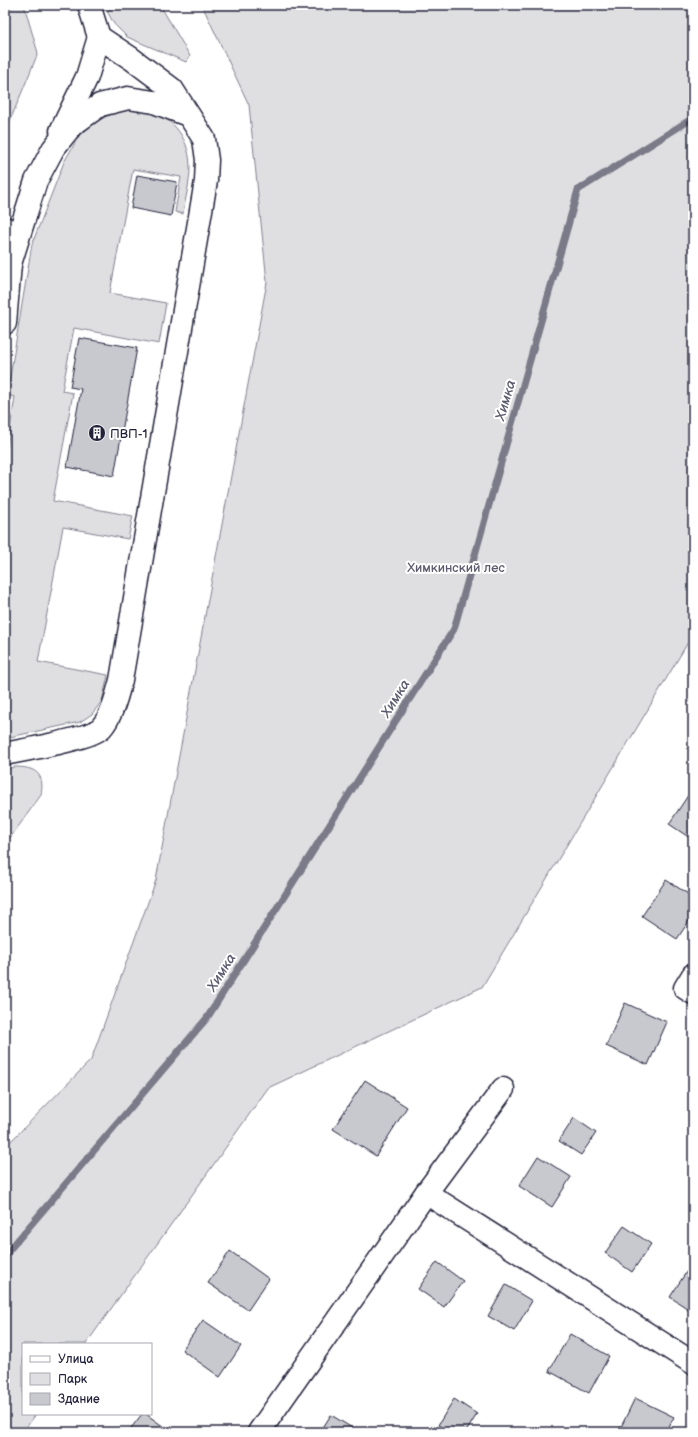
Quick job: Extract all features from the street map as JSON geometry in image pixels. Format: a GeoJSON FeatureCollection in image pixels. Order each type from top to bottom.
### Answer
{"type":"FeatureCollection","features":[{"type":"Feature","properties":{"kind":"street"},"geometry":{"type":"LineString","coordinates":[[5,323],[10,264],[36,181],[87,77],[99,37],[89,5]]}},
{"type":"Feature","properties":{"kind":"street"},"geometry":{"type":"LineString","coordinates":[[5,754],[76,739],[100,729],[114,706],[121,680],[206,181],[207,160],[204,139],[172,89],[132,59],[99,37]]}},
{"type":"Feature","properties":{"kind":"street"},"geometry":{"type":"LineString","coordinates":[[53,148],[72,125],[100,105],[128,98],[154,102],[188,115]]}},
{"type":"Feature","properties":{"kind":"street"},"geometry":{"type":"LineString","coordinates":[[5,228],[10,264]]}},
{"type":"Feature","properties":{"kind":"street"},"geometry":{"type":"LineString","coordinates":[[693,975],[685,988],[693,993]]}},
{"type":"Feature","properties":{"kind":"street"},"geometry":{"type":"LineString","coordinates":[[259,1432],[426,1193],[503,1089]]}},
{"type":"Feature","properties":{"kind":"street"},"geometry":{"type":"LineString","coordinates":[[426,1193],[693,1363]]}},
{"type":"Feature","properties":{"kind":"green space"},"geometry":{"type":"Polygon","coordinates":[[[5,5],[24,5],[38,53],[5,133],[5,5]]]}},
{"type":"Feature","properties":{"kind":"green space"},"geometry":{"type":"Polygon","coordinates":[[[119,5],[160,5],[190,56],[186,62],[127,37],[114,24],[107,11],[119,5]]]}},
{"type":"Feature","properties":{"kind":"green space","name":"Химкинский лес"},"geometry":{"type":"Polygon","coordinates":[[[202,5],[693,5],[693,634],[482,987],[268,1088],[87,1343],[22,1343],[22,1415],[35,1415],[23,1432],[5,1432],[5,1147],[91,1060],[156,880],[267,282],[249,105],[202,5]]]}},
{"type":"Feature","properties":{"kind":"green space"},"geometry":{"type":"Polygon","coordinates":[[[126,108],[144,110],[157,114],[173,125],[184,140],[189,158],[190,174],[183,214],[175,212],[181,177],[133,169],[110,293],[166,303],[159,344],[74,328],[62,391],[73,393],[53,501],[133,516],[128,539],[63,527],[38,662],[108,675],[102,701],[92,714],[80,722],[5,738],[5,460],[15,397],[7,395],[32,244],[64,162],[79,136],[98,120],[126,108]]]}},
{"type":"Feature","properties":{"kind":"green space"},"geometry":{"type":"Polygon","coordinates":[[[15,767],[34,770],[40,777],[42,788],[41,795],[5,845],[5,769],[15,767]]]}},
{"type":"Feature","properties":{"kind":"building"},"geometry":{"type":"Polygon","coordinates":[[[137,175],[177,182],[171,216],[131,208],[137,175]]]}},
{"type":"Feature","properties":{"kind":"building","name":"ПВП-1"},"geometry":{"type":"Polygon","coordinates":[[[79,338],[137,348],[114,476],[67,467],[81,389],[70,387],[79,338]]]}},
{"type":"Feature","properties":{"kind":"building"},"geometry":{"type":"Polygon","coordinates":[[[693,788],[693,840],[669,824],[693,788]]]}},
{"type":"Feature","properties":{"kind":"building"},"geometry":{"type":"Polygon","coordinates":[[[666,880],[693,897],[693,915],[677,939],[642,916],[666,880]]]}},
{"type":"Feature","properties":{"kind":"building"},"geometry":{"type":"Polygon","coordinates":[[[625,1003],[667,1022],[648,1065],[606,1046],[625,1003]]]}},
{"type":"Feature","properties":{"kind":"building"},"geometry":{"type":"Polygon","coordinates":[[[365,1080],[407,1107],[376,1156],[333,1129],[365,1080]]]}},
{"type":"Feature","properties":{"kind":"building"},"geometry":{"type":"Polygon","coordinates":[[[574,1118],[596,1133],[581,1155],[559,1141],[574,1118]]]}},
{"type":"Feature","properties":{"kind":"building"},"geometry":{"type":"Polygon","coordinates":[[[538,1156],[571,1177],[552,1207],[519,1186],[538,1156]]]}},
{"type":"Feature","properties":{"kind":"building"},"geometry":{"type":"Polygon","coordinates":[[[624,1226],[651,1244],[632,1272],[605,1253],[624,1226]]]}},
{"type":"Feature","properties":{"kind":"building"},"geometry":{"type":"Polygon","coordinates":[[[230,1251],[269,1279],[248,1310],[208,1283],[230,1251]]]}},
{"type":"Feature","properties":{"kind":"building"},"geometry":{"type":"Polygon","coordinates":[[[437,1262],[463,1281],[444,1307],[418,1289],[437,1262]]]}},
{"type":"Feature","properties":{"kind":"building"},"geometry":{"type":"Polygon","coordinates":[[[687,1271],[693,1274],[693,1312],[670,1297],[687,1271]]]}},
{"type":"Feature","properties":{"kind":"building"},"geometry":{"type":"Polygon","coordinates":[[[506,1285],[532,1301],[514,1331],[488,1316],[506,1285]]]}},
{"type":"Feature","properties":{"kind":"building"},"geometry":{"type":"Polygon","coordinates":[[[203,1320],[241,1346],[220,1377],[182,1350],[203,1320]]]}},
{"type":"Feature","properties":{"kind":"building"},"geometry":{"type":"Polygon","coordinates":[[[570,1334],[609,1356],[589,1393],[549,1371],[570,1334]]]}},
{"type":"Feature","properties":{"kind":"building"},"geometry":{"type":"Polygon","coordinates":[[[635,1398],[674,1417],[666,1432],[631,1432],[621,1427],[635,1398]]]}},
{"type":"Feature","properties":{"kind":"building"},"geometry":{"type":"Polygon","coordinates":[[[454,1399],[477,1414],[466,1432],[449,1432],[438,1425],[454,1399]]]}},
{"type":"Feature","properties":{"kind":"building"},"geometry":{"type":"Polygon","coordinates":[[[141,1415],[147,1415],[171,1432],[128,1432],[141,1415]]]}},
{"type":"Feature","properties":{"kind":"building"},"geometry":{"type":"Polygon","coordinates":[[[331,1415],[357,1431],[320,1432],[331,1415]]]}},
{"type":"Feature","properties":{"kind":"building"},"geometry":{"type":"Polygon","coordinates":[[[690,1427],[693,1429],[693,1432],[687,1432],[690,1427]]]}},
{"type":"Feature","properties":{"kind":"waterway","name":"Химка"},"geometry":{"type":"LineString","coordinates":[[5,1255],[207,1018],[454,629],[578,190],[693,118]]}},
{"type":"Feature","properties":{"kind":"place","name":"ПВП-1"},"geometry":{"type":"Point","coordinates":[97,433]}}]}
